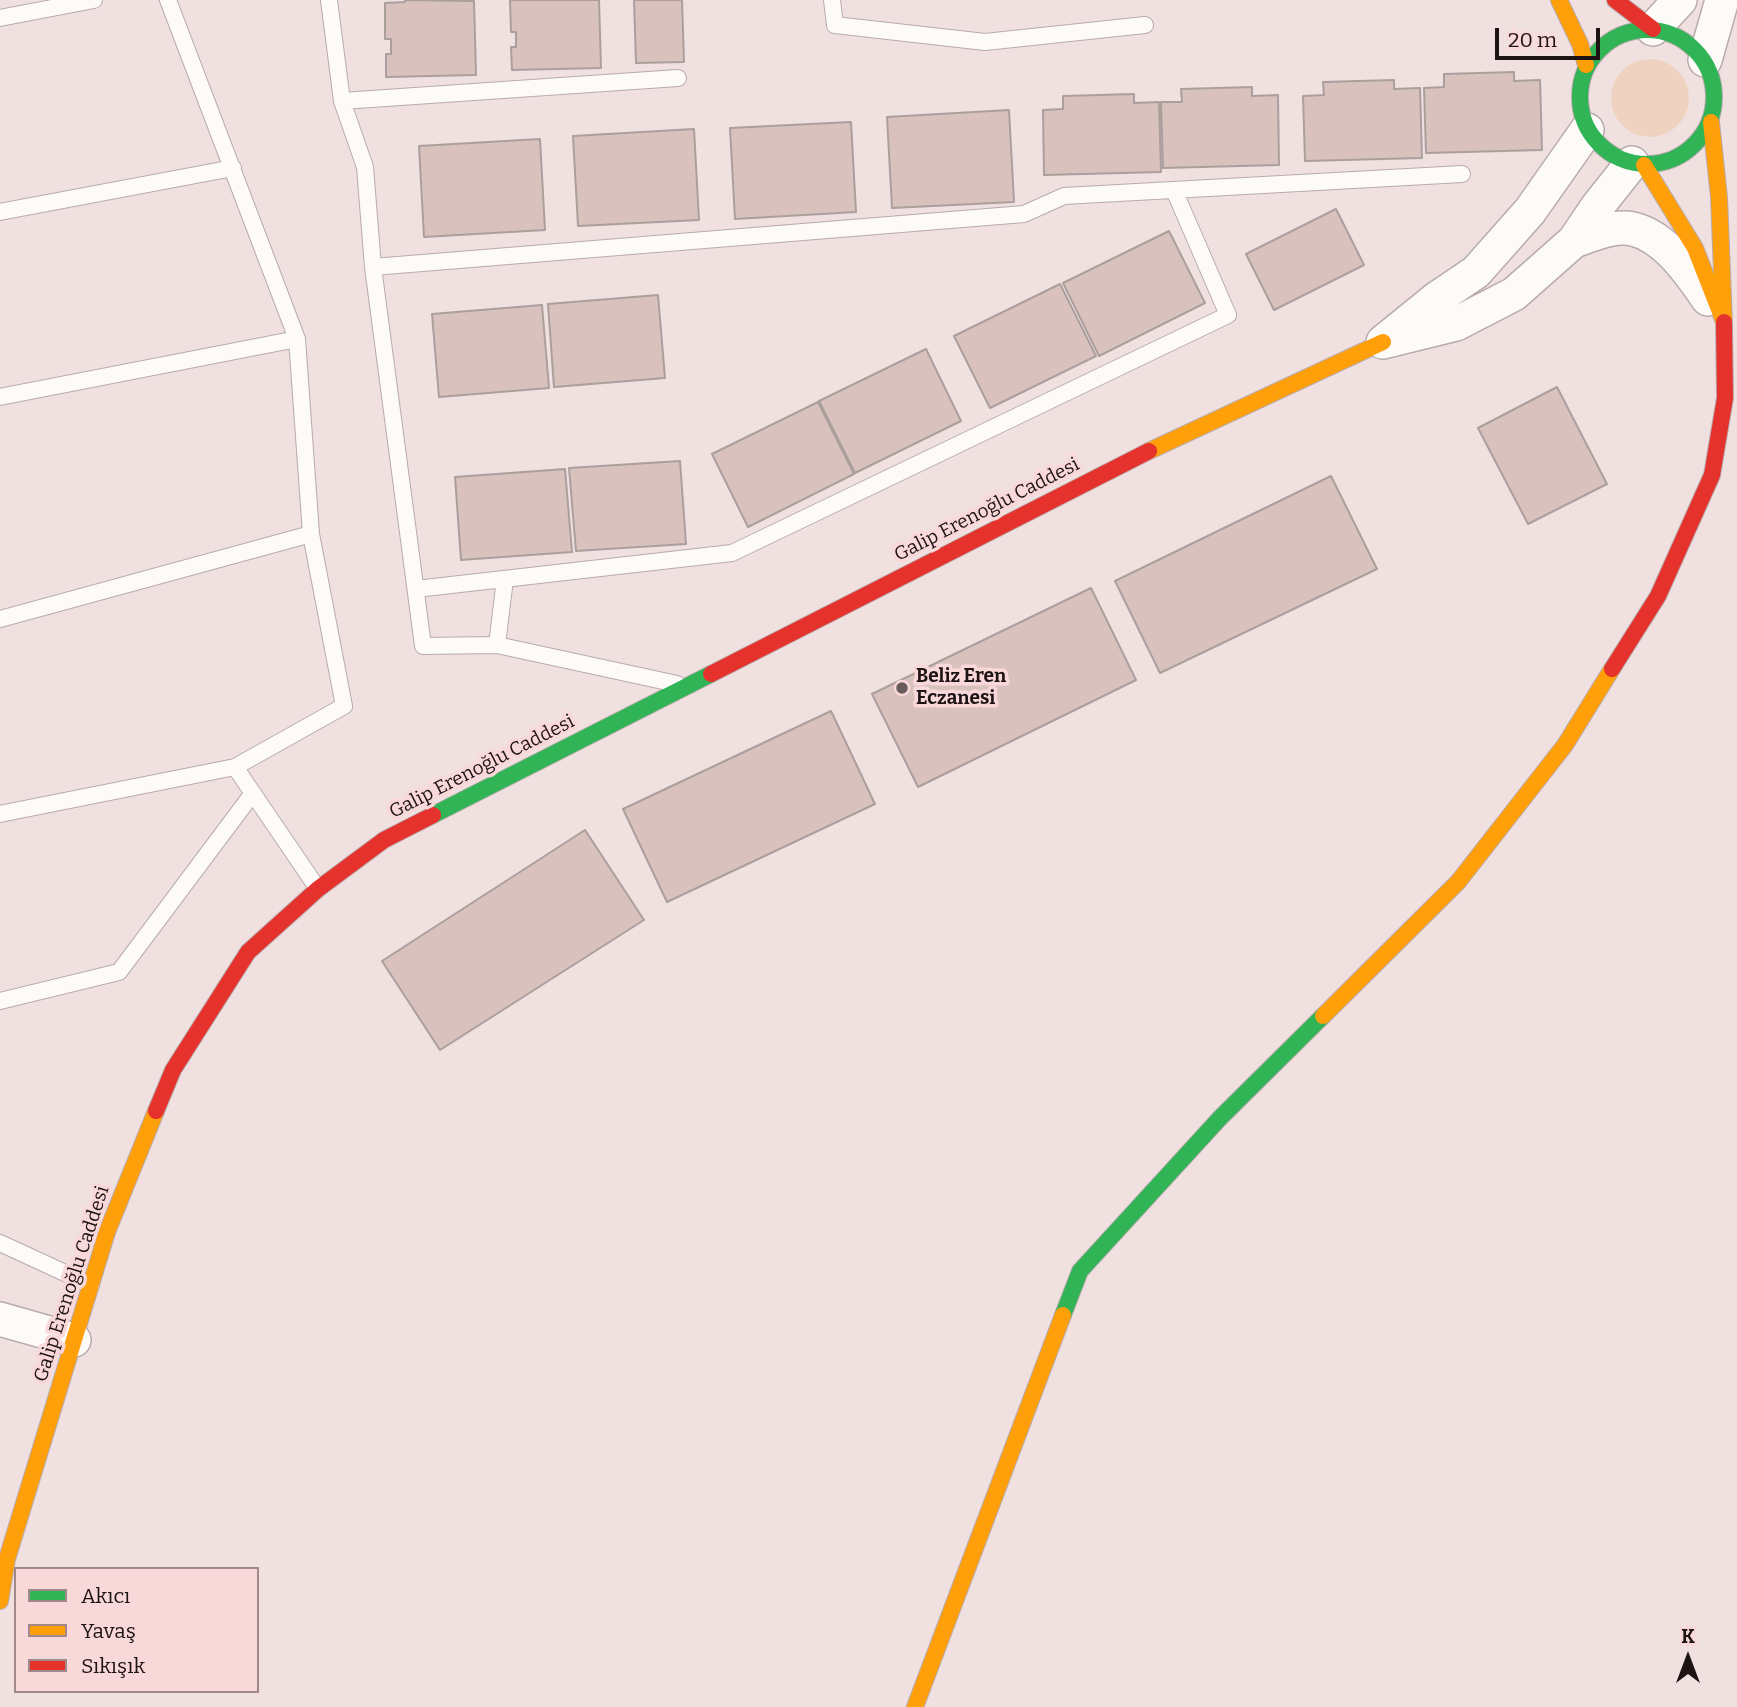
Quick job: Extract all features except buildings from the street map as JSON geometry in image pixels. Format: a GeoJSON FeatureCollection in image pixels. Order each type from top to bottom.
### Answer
{"type":"FeatureCollection","features":[{"type":"Feature","properties":{"kind":"street"},"geometry":{"type":"LineString","coordinates":[[1559,0],[1580,44],[1586,65]]}},
{"type":"Feature","properties":{"kind":"street"},"geometry":{"type":"LineString","coordinates":[[915,1707],[1080,1271],[1220,1118],[1458,882],[1565,745],[1658,596],[1712,475],[1725,398],[1719,197],[1711,122],[1715,90],[1704,60],[1682,38],[1653,29],[1615,0]]}},
{"type":"Feature","properties":{"kind":"street"},"geometry":{"type":"LineString","coordinates":[[1680,0],[1653,29],[1626,32],[1603,44],[1586,65],[1578,98],[1587,130],[1606,151],[1638,164],[1672,160],[1695,145],[1711,122]]}},
{"type":"Feature","properties":{"kind":"street"},"geometry":{"type":"LineString","coordinates":[[1704,60],[1722,0]]}},
{"type":"Feature","properties":{"kind":"street"},"geometry":{"type":"LineString","coordinates":[[1383,342],[1436,299],[1476,272],[1530,211],[1587,130]]}},
{"type":"Feature","properties":{"kind":"street"},"geometry":{"type":"LineString","coordinates":[[1383,342],[1456,324],[1514,294],[1574,241],[1597,207],[1638,164]]}},
{"type":"Feature","properties":{"kind":"street"},"geometry":{"type":"LineString","coordinates":[[1638,164],[1695,248],[1724,323]]}},
{"type":"Feature","properties":{"kind":"street"},"geometry":{"type":"LineString","coordinates":[[1574,241],[1603,230],[1632,229],[1661,242],[1689,272],[1724,323]]}},
{"type":"Feature","properties":{"kind":"street","name":"Galip Erenoğlu Caddesi"},"geometry":{"type":"LineString","coordinates":[[0,1601],[4,1560],[107,1232],[173,1070],[248,953],[318,889],[384,840],[1156,448],[1383,342]]}},
{"type":"Feature","properties":{"kind":"street"},"geometry":{"type":"LineString","coordinates":[[0,1319],[74,1340]]}},
{"type":"Feature","properties":{"kind":"lane"},"geometry":{"type":"LineString","coordinates":[[0,18],[94,0]]}},
{"type":"Feature","properties":{"kind":"lane"},"geometry":{"type":"LineString","coordinates":[[0,814],[235,767],[344,706],[311,534],[296,339],[168,0]]}},
{"type":"Feature","properties":{"kind":"lane"},"geometry":{"type":"LineString","coordinates":[[329,0],[342,101],[365,167],[373,267],[423,646],[497,645],[687,686]]}},
{"type":"Feature","properties":{"kind":"lane"},"geometry":{"type":"LineString","coordinates":[[832,0],[835,25],[985,42],[1145,25]]}},
{"type":"Feature","properties":{"kind":"lane"},"geometry":{"type":"LineString","coordinates":[[342,101],[678,78]]}},
{"type":"Feature","properties":{"kind":"lane"},"geometry":{"type":"LineString","coordinates":[[0,212],[233,168]]}},
{"type":"Feature","properties":{"kind":"lane"},"geometry":{"type":"LineString","coordinates":[[373,267],[1024,214],[1064,196],[1462,174]]}},
{"type":"Feature","properties":{"kind":"lane"},"geometry":{"type":"LineString","coordinates":[[416,589],[732,552],[1228,315],[1174,190]]}},
{"type":"Feature","properties":{"kind":"lane"},"geometry":{"type":"LineString","coordinates":[[0,397],[296,339]]}},
{"type":"Feature","properties":{"kind":"lane"},"geometry":{"type":"LineString","coordinates":[[0,618],[311,534]]}},
{"type":"Feature","properties":{"kind":"lane"},"geometry":{"type":"LineString","coordinates":[[497,645],[505,579]]}},
{"type":"Feature","properties":{"kind":"lane"},"geometry":{"type":"LineString","coordinates":[[235,767],[318,889]]}},
{"type":"Feature","properties":{"kind":"lane"},"geometry":{"type":"LineString","coordinates":[[0,1001],[119,972],[253,793]]}},
{"type":"Feature","properties":{"kind":"lane"},"geometry":{"type":"LineString","coordinates":[[0,1243],[91,1285]]}},
{"type":"Feature","properties":{"kind":"shaded area"},"geometry":{"type":"Polygon","coordinates":[[[1650,59],[1665,62],[1682,76],[1689,98],[1686,113],[1672,130],[1650,137],[1635,134],[1618,120],[1611,98],[1614,83],[1628,66],[1650,59]]]}},
{"type":"Feature","properties":{"kind":"traffic: fast"},"geometry":{"type":"LineString","coordinates":[[1647,30],[1673,35],[1695,49],[1709,71],[1714,97],[1709,123],[1695,145],[1673,159],[1647,164],[1621,159],[1599,145],[1585,123],[1580,97],[1585,71],[1599,49],[1621,35],[1647,30]]}},
{"type":"Feature","properties":{"kind":"traffic: fast"},"geometry":{"type":"LineString","coordinates":[[433,815],[711,674]]}},
{"type":"Feature","properties":{"kind":"traffic: fast"},"geometry":{"type":"LineString","coordinates":[[1063,1315],[1080,1271],[1220,1118],[1323,1016]]}},
{"type":"Feature","properties":{"kind":"traffic: slow"},"geometry":{"type":"LineString","coordinates":[[1559,0],[1580,44],[1586,65]]}},
{"type":"Feature","properties":{"kind":"traffic: slow"},"geometry":{"type":"LineString","coordinates":[[1644,165],[1695,248],[1724,322],[1719,197],[1711,122]]}},
{"type":"Feature","properties":{"kind":"traffic: slow"},"geometry":{"type":"LineString","coordinates":[[1149,451],[1383,342]]}},
{"type":"Feature","properties":{"kind":"traffic: slow"},"geometry":{"type":"LineString","coordinates":[[1323,1016],[1458,882],[1565,745],[1612,669]]}},
{"type":"Feature","properties":{"kind":"traffic: slow"},"geometry":{"type":"LineString","coordinates":[[0,1601],[7,1559],[107,1232],[156,1111]]}},
{"type":"Feature","properties":{"kind":"traffic: slow"},"geometry":{"type":"LineString","coordinates":[[915,1707],[1063,1315]]}},
{"type":"Feature","properties":{"kind":"traffic: jam"},"geometry":{"type":"LineString","coordinates":[[1615,0],[1653,29]]}},
{"type":"Feature","properties":{"kind":"traffic: jam"},"geometry":{"type":"LineString","coordinates":[[1612,669],[1658,596],[1712,475],[1725,398],[1724,322]]}},
{"type":"Feature","properties":{"kind":"traffic: jam"},"geometry":{"type":"LineString","coordinates":[[711,674],[1149,451]]}},
{"type":"Feature","properties":{"kind":"traffic: jam"},"geometry":{"type":"LineString","coordinates":[[156,1111],[173,1070],[248,952],[318,889],[384,840],[433,815]]}},
{"type":"Feature","properties":{"kind":"place","name":"Beliz Eren Eczanesi"},"geometry":{"type":"Point","coordinates":[902,688]}}]}
